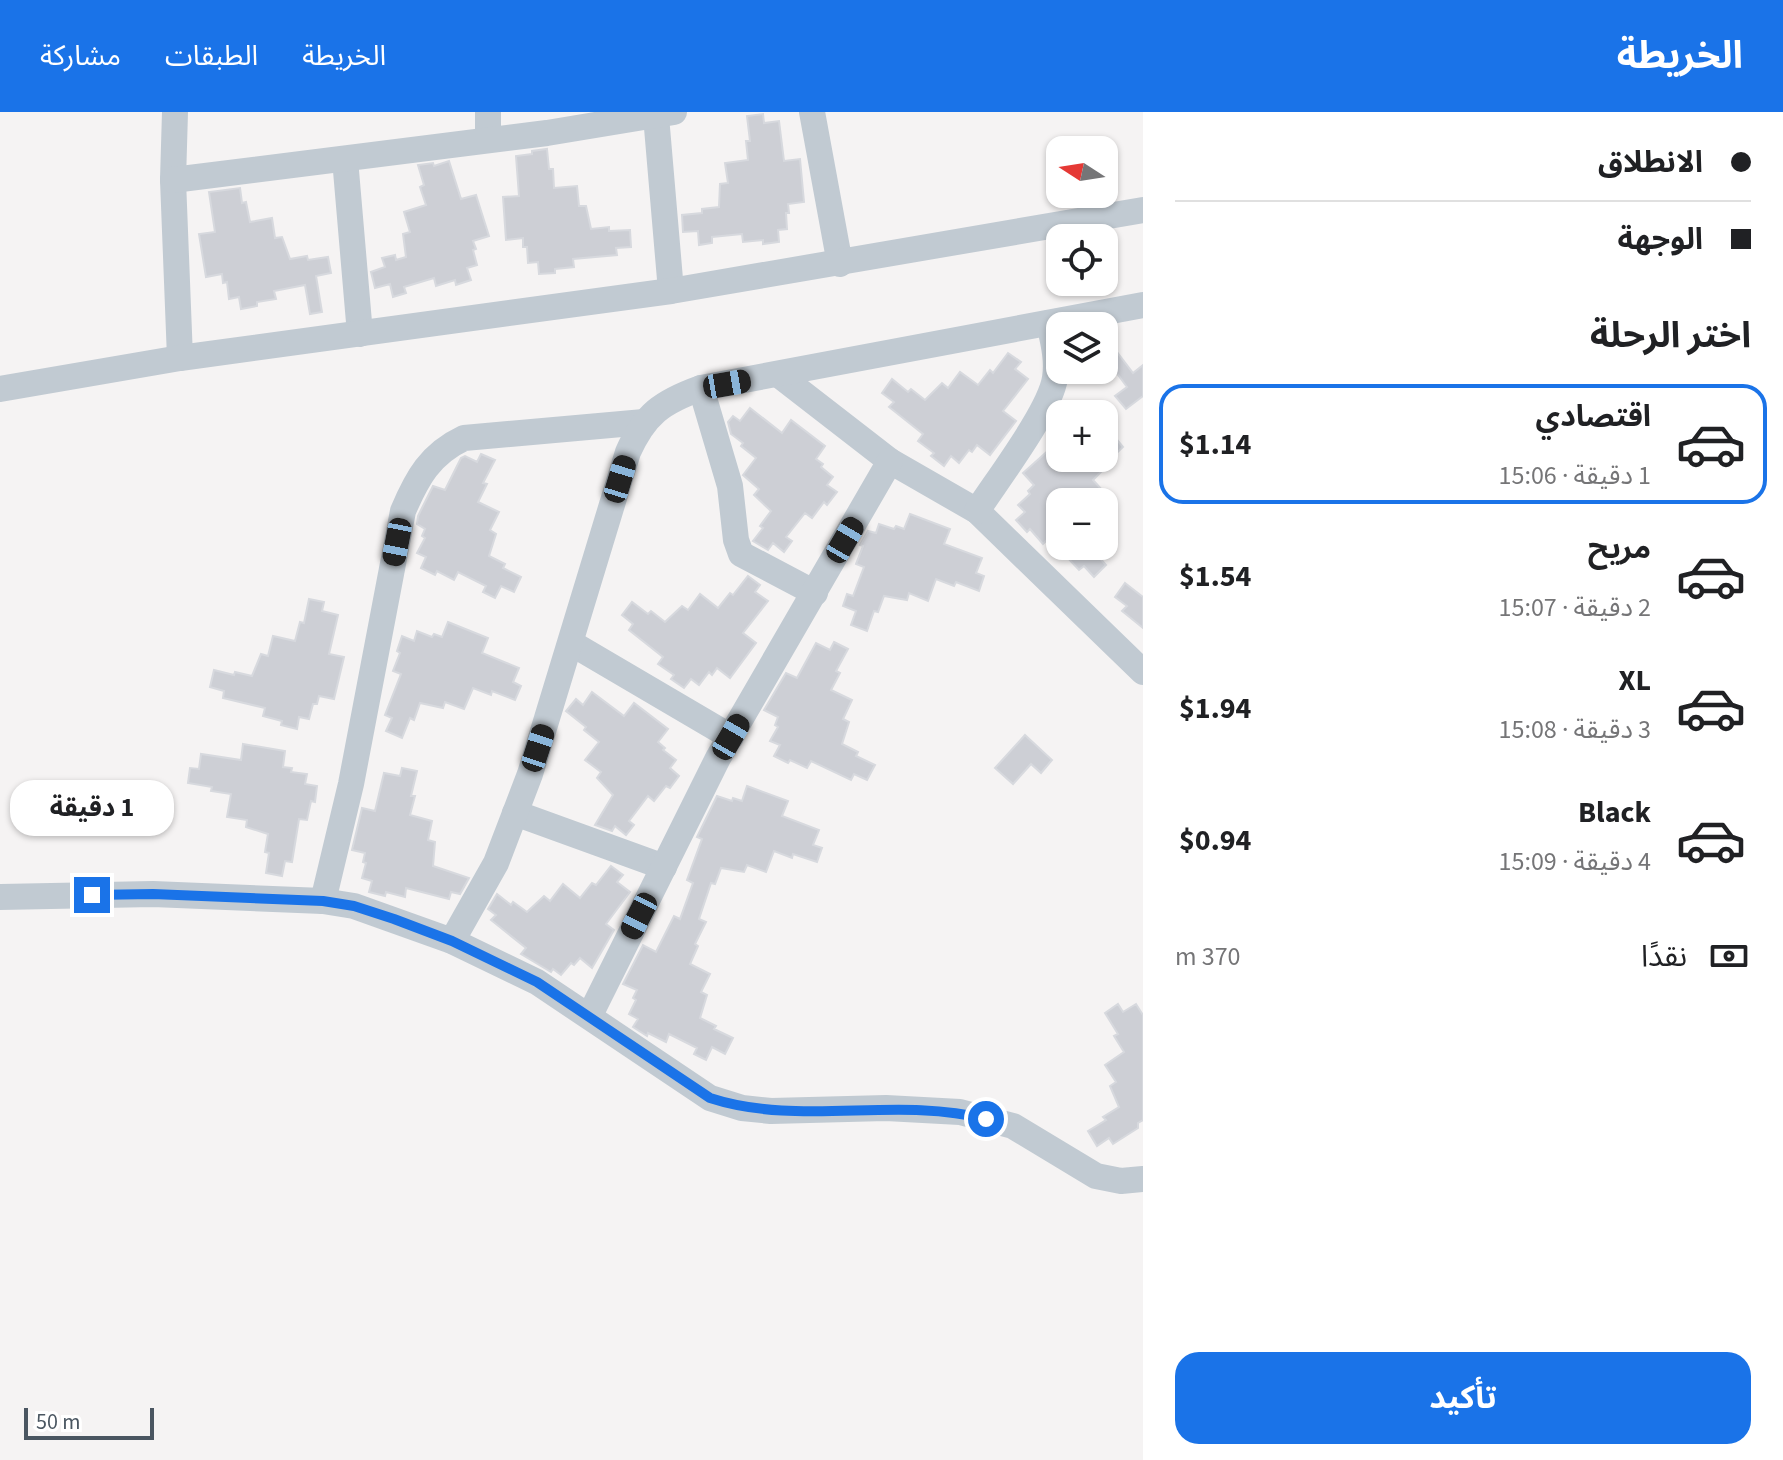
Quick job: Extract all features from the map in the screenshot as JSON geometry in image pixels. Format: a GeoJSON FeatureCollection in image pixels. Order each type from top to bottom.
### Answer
{"type":"FeatureCollection","features":[{"type":"Feature","properties":{"kind":"street"},"geometry":{"type":"LineString","coordinates":[[175,112],[173,180],[180,358]]}},
{"type":"Feature","properties":{"kind":"street"},"geometry":{"type":"LineString","coordinates":[[488,112],[488,140]]}},
{"type":"Feature","properties":{"kind":"street"},"geometry":{"type":"LineString","coordinates":[[812,112],[840,264]]}},
{"type":"Feature","properties":{"kind":"street"},"geometry":{"type":"LineString","coordinates":[[173,180],[665,114],[671,291]]}},
{"type":"Feature","properties":{"kind":"street"},"geometry":{"type":"LineString","coordinates":[[345,159],[360,334]]}},
{"type":"Feature","properties":{"kind":"street"},"geometry":{"type":"LineString","coordinates":[[0,389],[180,358],[671,291],[1143,210]]}},
{"type":"Feature","properties":{"kind":"street"},"geometry":{"type":"LineString","coordinates":[[1106,312],[1143,305]]}},
{"type":"Feature","properties":{"kind":"street"},"geometry":{"type":"LineString","coordinates":[[452,941],[496,863],[515,813],[571,643],[628,452],[644,422],[659,407],[701,388],[1046,324]]}},
{"type":"Feature","properties":{"kind":"street"},"geometry":{"type":"LineString","coordinates":[[779,375],[890,461],[977,511],[1143,672]]}},
{"type":"Feature","properties":{"kind":"street"},"geometry":{"type":"LineString","coordinates":[[977,511],[1047,402],[1053,384]]}},
{"type":"Feature","properties":{"kind":"street"},"geometry":{"type":"LineString","coordinates":[[701,388],[730,486],[736,540],[741,554],[815,593]]}},
{"type":"Feature","properties":{"kind":"street"},"geometry":{"type":"LineString","coordinates":[[323,901],[351,784],[403,511],[417,479],[432,458],[464,438],[644,422]]}},
{"type":"Feature","properties":{"kind":"street"},"geometry":{"type":"LineString","coordinates":[[590,1015],[731,737],[890,461]]}},
{"type":"Feature","properties":{"kind":"street"},"geometry":{"type":"LineString","coordinates":[[571,643],[731,737]]}},
{"type":"Feature","properties":{"kind":"street"},"geometry":{"type":"LineString","coordinates":[[515,813],[664,867]]}},
{"type":"Feature","properties":{"kind":"street"},"geometry":{"type":"LineString","coordinates":[[0,897],[153,894],[323,901],[354,906],[452,941],[537,982],[710,1098],[742,1108],[771,1111],[886,1108],[960,1112],[1013,1126],[1096,1176],[1121,1181],[1143,1179]]}},
{"type":"Feature","properties":{"kind":"building"},"geometry":{"type":"Polygon","coordinates":[[[763,114],[764,123],[779,121],[784,161],[800,159],[804,202],[788,204],[787,229],[778,230],[779,242],[743,242],[742,234],[712,237],[712,243],[699,245],[698,231],[683,232],[682,215],[719,207],[720,184],[728,183],[725,163],[748,160],[746,141],[750,141],[747,116],[763,114]]]}},
{"type":"Feature","properties":{"kind":"building"},"geometry":{"type":"Polygon","coordinates":[[[547,149],[554,188],[577,186],[579,206],[586,206],[591,229],[609,227],[609,231],[630,230],[631,247],[616,248],[617,255],[573,259],[574,267],[539,274],[538,262],[528,263],[523,238],[506,240],[503,197],[519,196],[516,156],[547,149]]]}},
{"type":"Feature","properties":{"kind":"building"},"geometry":{"type":"Polygon","coordinates":[[[449,161],[461,199],[476,195],[489,236],[473,241],[477,265],[467,268],[471,280],[456,285],[455,280],[436,286],[434,278],[404,287],[406,293],[393,297],[390,284],[375,288],[371,272],[385,267],[382,258],[395,255],[396,260],[406,257],[403,234],[410,232],[404,212],[426,205],[418,165],[433,163],[434,166],[449,161]]]}},
{"type":"Feature","properties":{"kind":"building"},"geometry":{"type":"Polygon","coordinates":[[[240,188],[250,222],[272,218],[275,238],[282,237],[290,259],[328,257],[331,273],[316,276],[322,312],[310,314],[305,285],[274,291],[276,299],[241,309],[239,297],[229,299],[227,282],[223,283],[222,274],[206,277],[199,234],[215,232],[209,192],[240,188]]]}},
{"type":"Feature","properties":{"kind":"building"},"geometry":{"type":"Polygon","coordinates":[[[1008,353],[1021,362],[1015,369],[1028,379],[1003,411],[1016,421],[990,455],[977,445],[959,463],[951,456],[944,466],[931,456],[934,453],[918,441],[923,434],[889,407],[894,402],[882,393],[892,379],[925,400],[942,383],[948,388],[960,372],[978,385],[990,370],[993,373],[1008,353]]]}},
{"type":"Feature","properties":{"kind":"building"},"geometry":{"type":"Polygon","coordinates":[[[1118,353],[1133,373],[1143,365],[1143,396],[1126,409],[1115,396],[1127,387],[1118,375],[1118,353]]]}},
{"type":"Feature","properties":{"kind":"building"},"geometry":{"type":"Polygon","coordinates":[[[750,408],[782,433],[791,420],[825,446],[816,459],[833,477],[827,485],[837,492],[827,505],[824,502],[812,518],[805,513],[786,537],[792,541],[784,552],[773,543],[768,550],[753,541],[771,511],[754,495],[759,489],[743,475],[756,458],[731,434],[728,422],[733,416],[740,421],[750,408]]]}},
{"type":"Feature","properties":{"kind":"building"},"geometry":{"type":"Polygon","coordinates":[[[1046,452],[1046,472],[1101,472],[1093,480],[1100,488],[1046,488],[1046,541],[1043,544],[1030,529],[1027,532],[1016,520],[1025,512],[1018,505],[1030,494],[1028,491],[1034,485],[1023,473],[1046,452]]]}},
{"type":"Feature","properties":{"kind":"building"},"geometry":{"type":"Polygon","coordinates":[[[481,454],[495,460],[483,483],[487,484],[478,502],[499,512],[490,530],[496,534],[489,556],[521,577],[514,592],[501,586],[495,598],[483,592],[486,586],[458,572],[454,580],[437,571],[435,575],[421,568],[426,557],[417,553],[425,538],[422,536],[425,529],[417,524],[418,516],[433,486],[445,490],[461,458],[465,456],[477,462],[481,454]]]}},
{"type":"Feature","properties":{"kind":"building"},"geometry":{"type":"Polygon","coordinates":[[[910,514],[950,529],[944,544],[982,558],[976,573],[984,576],[979,591],[956,582],[954,586],[936,579],[928,601],[909,593],[907,600],[884,596],[878,612],[874,611],[867,631],[851,625],[856,611],[843,606],[847,594],[853,596],[864,567],[856,564],[863,546],[860,545],[868,531],[876,533],[879,524],[904,529],[910,514]]]}},
{"type":"Feature","properties":{"kind":"building"},"geometry":{"type":"Polygon","coordinates":[[[1070,560],[1102,560],[1106,565],[1094,577],[1084,566],[1079,570],[1070,560]]]}},
{"type":"Feature","properties":{"kind":"building"},"geometry":{"type":"Polygon","coordinates":[[[748,576],[760,585],[755,592],[768,601],[743,633],[756,643],[730,678],[717,668],[712,675],[709,672],[699,685],[691,679],[684,688],[671,679],[674,675],[658,664],[663,657],[629,630],[633,624],[622,615],[632,602],[665,622],[682,606],[688,610],[700,594],[718,608],[748,576]]]}},
{"type":"Feature","properties":{"kind":"building"},"geometry":{"type":"Polygon","coordinates":[[[1125,583],[1143,597],[1143,628],[1122,611],[1127,606],[1115,597],[1125,583]]]}},
{"type":"Feature","properties":{"kind":"building"},"geometry":{"type":"Polygon","coordinates":[[[309,599],[324,602],[322,611],[338,615],[329,654],[344,657],[334,699],[319,696],[309,719],[299,717],[297,729],[263,716],[265,708],[223,698],[224,691],[210,687],[214,670],[252,676],[261,654],[268,656],[273,636],[295,641],[300,622],[304,623],[309,599]]]}},
{"type":"Feature","properties":{"kind":"building"},"geometry":{"type":"Polygon","coordinates":[[[448,622],[488,638],[482,653],[519,668],[513,682],[521,686],[515,700],[473,688],[464,709],[445,702],[443,708],[420,703],[414,720],[410,718],[402,738],[386,731],[392,718],[385,715],[401,674],[393,671],[402,636],[414,641],[417,631],[442,637],[448,622]]]}},
{"type":"Feature","properties":{"kind":"building"},"geometry":{"type":"Polygon","coordinates":[[[834,642],[848,649],[836,671],[840,673],[831,690],[852,700],[843,719],[849,722],[842,744],[858,752],[856,756],[875,765],[867,780],[854,774],[851,780],[811,761],[807,768],[790,760],[788,763],[774,756],[780,745],[770,741],[778,727],[775,725],[778,717],[764,710],[786,673],[797,678],[816,643],[830,650],[834,642]]]}},
{"type":"Feature","properties":{"kind":"building"},"geometry":{"type":"Polygon","coordinates":[[[592,692],[624,716],[634,703],[668,729],[658,742],[676,760],[670,768],[679,776],[654,801],[648,796],[629,821],[634,825],[626,835],[615,826],[612,831],[595,825],[613,795],[597,778],[601,772],[585,760],[599,742],[566,711],[576,699],[583,705],[592,692]]]}},
{"type":"Feature","properties":{"kind":"building"},"geometry":{"type":"Polygon","coordinates":[[[1025,735],[1052,760],[1041,773],[1031,764],[1013,784],[995,768],[1025,735]]]}},
{"type":"Feature","properties":{"kind":"building"},"geometry":{"type":"Polygon","coordinates":[[[243,744],[285,751],[283,767],[292,768],[291,772],[307,774],[305,784],[317,786],[315,802],[311,801],[307,820],[299,819],[292,862],[285,861],[282,876],[266,873],[268,834],[246,827],[247,820],[227,817],[231,794],[188,783],[190,768],[199,769],[201,754],[241,760],[243,744]]]}},
{"type":"Feature","properties":{"kind":"building"},"geometry":{"type":"Polygon","coordinates":[[[402,768],[417,771],[410,815],[432,821],[428,840],[435,842],[433,866],[469,878],[460,894],[451,892],[449,899],[406,888],[405,897],[386,892],[385,896],[369,892],[372,881],[362,878],[365,853],[352,850],[362,808],[375,811],[384,773],[400,776],[402,768]]]}},
{"type":"Feature","properties":{"kind":"building"},"geometry":{"type":"Polygon","coordinates":[[[747,786],[788,801],[782,816],[819,830],[813,845],[822,848],[817,862],[774,851],[766,872],[747,865],[744,872],[721,868],[715,884],[711,883],[699,919],[706,922],[695,944],[698,946],[690,964],[710,974],[701,992],[707,995],[700,1018],[733,1038],[725,1054],[712,1047],[706,1060],[694,1054],[697,1048],[669,1034],[666,1042],[648,1033],[647,1036],[633,1027],[638,1019],[629,1014],[637,990],[623,984],[643,945],[656,952],[674,916],[680,919],[693,883],[687,880],[702,839],[697,837],[717,796],[742,801],[747,786]]]}},
{"type":"Feature","properties":{"kind":"building"},"geometry":{"type":"Polygon","coordinates":[[[611,866],[623,875],[617,882],[630,892],[606,924],[614,930],[592,968],[580,958],[561,975],[553,969],[551,972],[521,954],[526,948],[491,920],[496,915],[488,909],[497,894],[527,912],[544,896],[550,901],[563,884],[580,898],[592,883],[596,885],[611,866]]]}},
{"type":"Feature","properties":{"kind":"building"},"geometry":{"type":"Polygon","coordinates":[[[1118,1004],[1123,1012],[1136,1004],[1143,1015],[1143,1120],[1138,1123],[1138,1128],[1113,1144],[1109,1138],[1097,1146],[1088,1131],[1119,1107],[1110,1086],[1116,1082],[1105,1065],[1124,1052],[1114,1036],[1118,1034],[1105,1013],[1118,1004]]]}},
{"type":"Feature","properties":{"kind":"route"},"geometry":{"type":"LineString","coordinates":[[92,895],[290,899],[354,906],[452,941],[537,982],[710,1098],[742,1108],[771,1111],[886,1108],[960,1112],[986,1119]]}}]}
